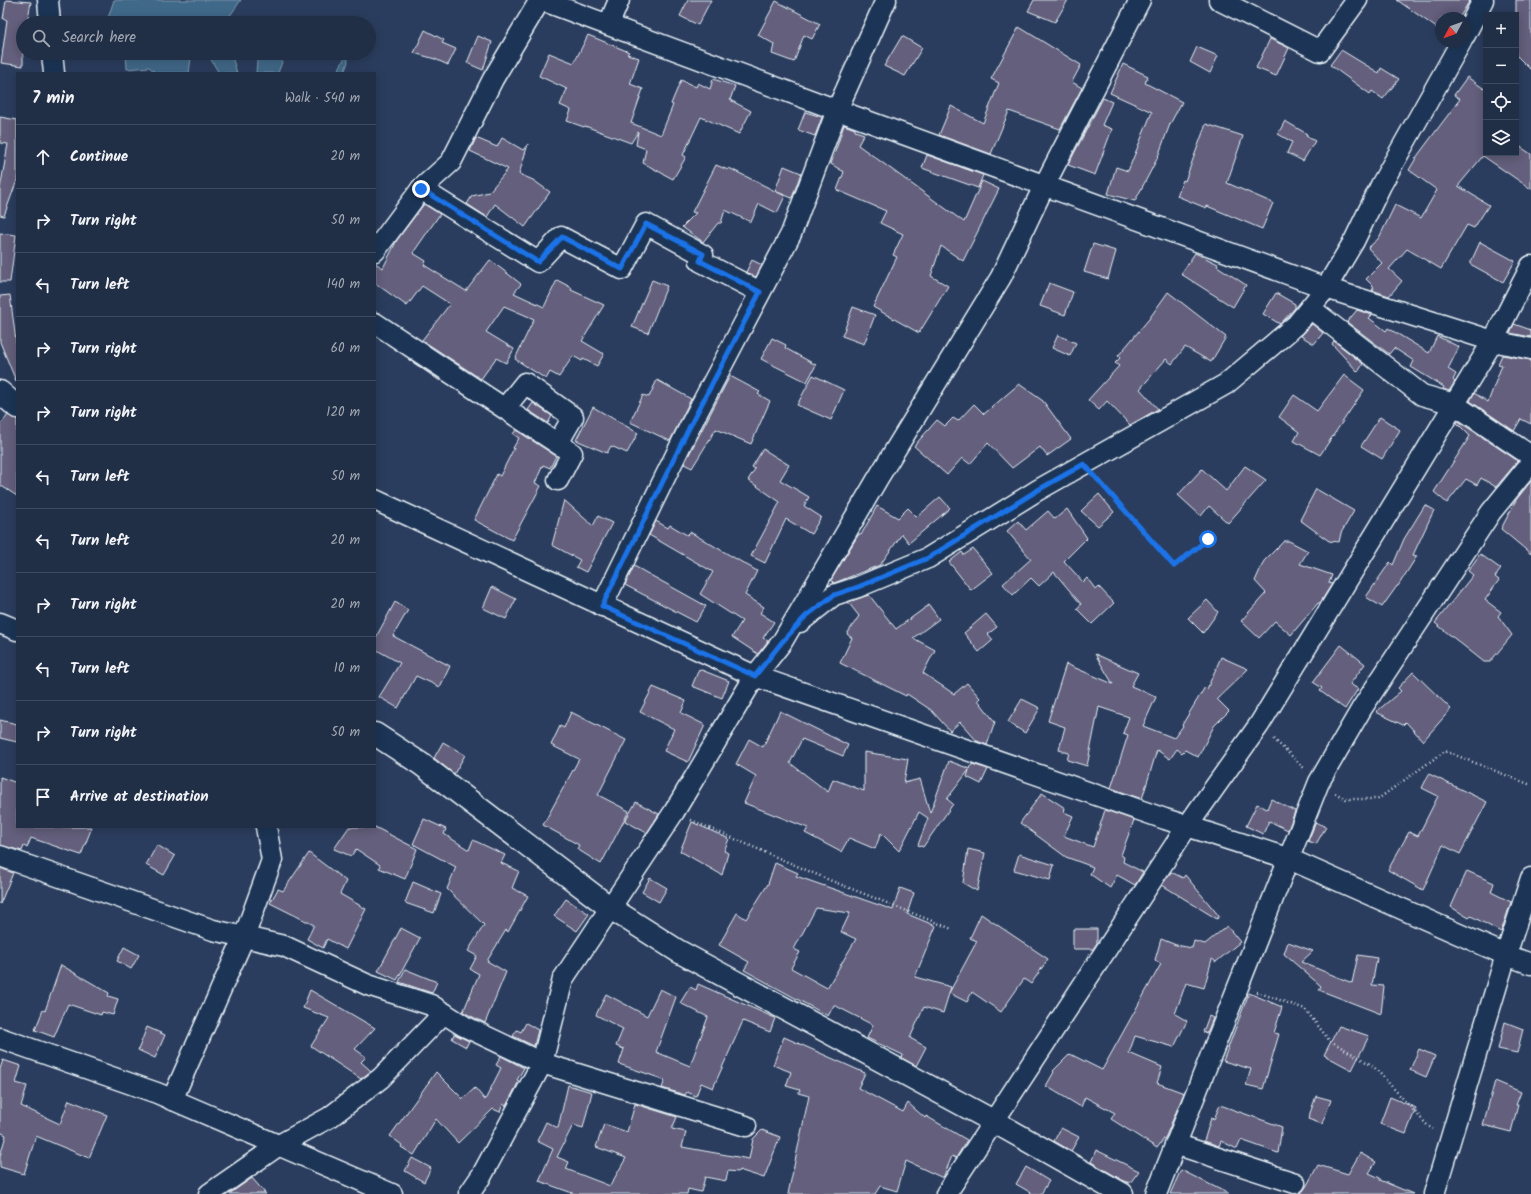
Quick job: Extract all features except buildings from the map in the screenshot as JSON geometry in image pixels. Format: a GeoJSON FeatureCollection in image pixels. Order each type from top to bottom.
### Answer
{"type":"FeatureCollection","features":[{"type":"Feature","properties":{"kind":"street"},"geometry":{"type":"LineString","coordinates":[[48,0],[49,16]]}},
{"type":"Feature","properties":{"kind":"street"},"geometry":{"type":"LineString","coordinates":[[376,250],[421,189],[451,162],[494,79],[541,0],[1044,186],[1326,288],[1493,342],[1531,349]]}},
{"type":"Feature","properties":{"kind":"street"},"geometry":{"type":"LineString","coordinates":[[609,24],[619,0]]}},
{"type":"Feature","properties":{"kind":"street"},"geometry":{"type":"LineString","coordinates":[[602,606],[689,428],[791,234],[837,110],[886,0]]}},
{"type":"Feature","properties":{"kind":"street"},"geometry":{"type":"LineString","coordinates":[[782,642],[878,478],[1001,277],[1044,186],[1140,0]]}},
{"type":"Feature","properties":{"kind":"street"},"geometry":{"type":"LineString","coordinates":[[1228,2],[1280,32],[1320,51],[1357,0]]}},
{"type":"Feature","properties":{"kind":"street"},"geometry":{"type":"LineString","coordinates":[[1471,23],[1483,0]]}},
{"type":"Feature","properties":{"kind":"street"},"geometry":{"type":"LineString","coordinates":[[469,1194],[482,1175],[542,1063],[563,979],[609,907],[674,812],[755,676],[782,642],[806,616],[834,595],[858,587],[928,558],[1038,490],[1226,384],[1296,325],[1326,288],[1354,241],[1381,184],[1458,48]]}},
{"type":"Feature","properties":{"kind":"street"},"geometry":{"type":"LineString","coordinates":[[53,60],[54,72]]}},
{"type":"Feature","properties":{"kind":"street"},"geometry":{"type":"LineString","coordinates":[[421,189],[538,262],[562,237],[622,269],[646,224],[703,254],[700,261],[760,292]]}},
{"type":"Feature","properties":{"kind":"street"},"geometry":{"type":"LineString","coordinates":[[946,1194],[1188,825],[1260,725],[1493,342],[1531,266]]}},
{"type":"Feature","properties":{"kind":"street"},"geometry":{"type":"LineString","coordinates":[[1310,308],[1422,395],[1454,404],[1531,456]]}},
{"type":"Feature","properties":{"kind":"street"},"geometry":{"type":"LineString","coordinates":[[376,324],[572,453],[558,480]]}},
{"type":"Feature","properties":{"kind":"street"},"geometry":{"type":"LineString","coordinates":[[505,408],[525,383],[573,417],[558,443]]}},
{"type":"Feature","properties":{"kind":"street"},"geometry":{"type":"LineString","coordinates":[[0,392],[16,406]]}},
{"type":"Feature","properties":{"kind":"street"},"geometry":{"type":"LineString","coordinates":[[1156,1194],[1287,858],[1319,782],[1362,708],[1491,512],[1531,463]]}},
{"type":"Feature","properties":{"kind":"street"},"geometry":{"type":"LineString","coordinates":[[376,500],[755,676],[1287,858],[1506,955],[1531,964]]}},
{"type":"Feature","properties":{"kind":"street"},"geometry":{"type":"LineString","coordinates":[[0,623],[16,630]]}},
{"type":"Feature","properties":{"kind":"street"},"geometry":{"type":"LineString","coordinates":[[376,735],[421,764],[609,907],[678,950],[993,1121],[1122,1194]]}},
{"type":"Feature","properties":{"kind":"street"},"geometry":{"type":"LineString","coordinates":[[172,1100],[244,937],[272,860],[266,828]]}},
{"type":"Feature","properties":{"kind":"street"},"geometry":{"type":"LineString","coordinates":[[0,856],[213,930],[284,946],[368,985],[431,1005],[464,1026],[542,1063],[746,1126]]}},
{"type":"Feature","properties":{"kind":"street"},"geometry":{"type":"LineString","coordinates":[[1434,1194],[1506,955],[1531,878]]}},
{"type":"Feature","properties":{"kind":"street"},"geometry":{"type":"LineString","coordinates":[[209,1194],[279,1145],[330,1116],[381,1078],[444,1013]]}},
{"type":"Feature","properties":{"kind":"street"},"geometry":{"type":"LineString","coordinates":[[0,1038],[172,1100],[392,1194]]}},
{"type":"Feature","properties":{"kind":"street"},"geometry":{"type":"LineString","coordinates":[[1175,1144],[1295,1183]]}},
{"type":"Feature","properties":{"kind":"path"},"geometry":{"type":"LineString","coordinates":[[1084,464],[1174,566],[1208,539]]}},
{"type":"Feature","properties":{"kind":"path"},"geometry":{"type":"LineString","coordinates":[[1260,725],[1319,782],[1346,800],[1378,800],[1445,751],[1531,785]]}},
{"type":"Feature","properties":{"kind":"path"},"geometry":{"type":"LineString","coordinates":[[674,812],[827,879],[952,929]]}},
{"type":"Feature","properties":{"kind":"path"},"geometry":{"type":"LineString","coordinates":[[1238,985],[1305,1009],[1329,1040],[1373,1066],[1428,1126],[1451,1137]]}},
{"type":"Feature","properties":{"kind":"water"},"geometry":{"type":"Polygon","coordinates":[[[114,0],[241,0],[230,16],[109,16],[114,0]]]}},
{"type":"Feature","properties":{"kind":"water"},"geometry":{"type":"Polygon","coordinates":[[[126,60],[191,60],[189,72],[155,72],[149,67],[127,69],[126,60]]]}},
{"type":"Feature","properties":{"kind":"water"},"geometry":{"type":"Polygon","coordinates":[[[211,60],[233,60],[237,72],[218,72],[211,60]]]}},
{"type":"Feature","properties":{"kind":"water"},"geometry":{"type":"Polygon","coordinates":[[[257,60],[282,60],[282,62],[278,72],[256,72],[257,60]]]}},
{"type":"Feature","properties":{"kind":"water"},"geometry":{"type":"Polygon","coordinates":[[[344,60],[348,60],[344,72],[338,72],[344,60]]]}},
{"type":"Feature","properties":{"kind":"route"},"geometry":{"type":"LineString","coordinates":[[421,189],[538,262],[562,237],[622,269],[646,224],[703,254],[700,261],[760,292],[689,428],[602,606],[755,676],[782,642],[806,616],[834,595],[890,575],[928,558],[1038,490],[1084,464],[1174,566],[1208,539]]}}]}
